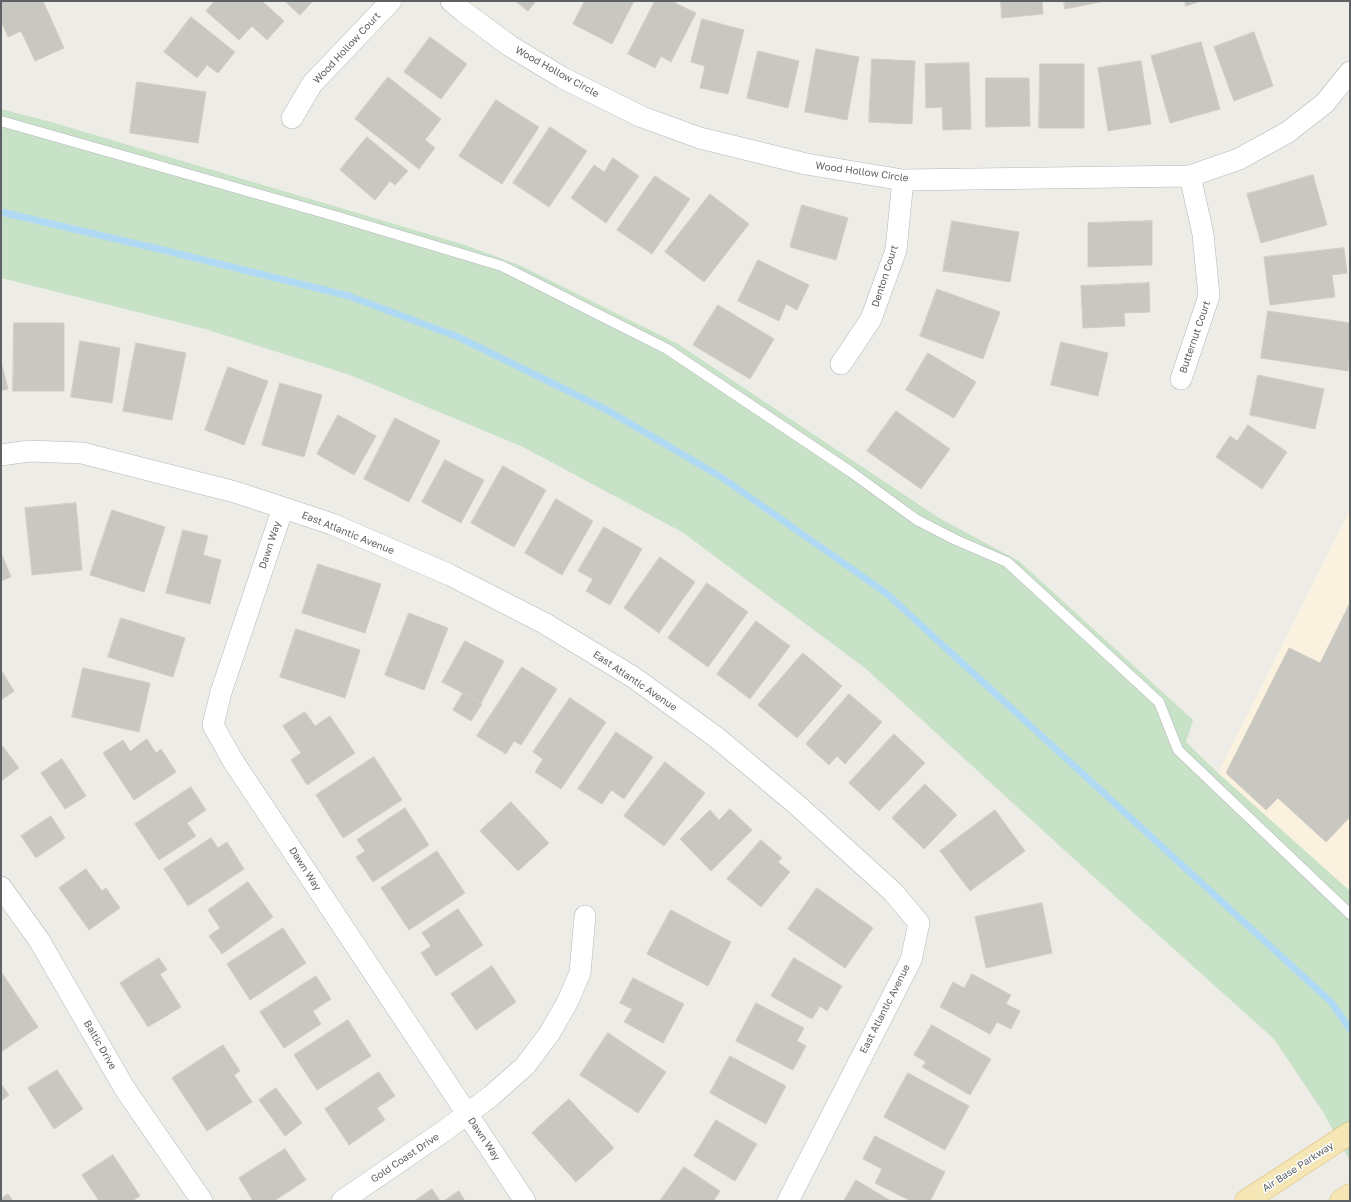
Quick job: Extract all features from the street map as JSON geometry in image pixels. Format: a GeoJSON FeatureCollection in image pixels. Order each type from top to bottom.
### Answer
{"type":"FeatureCollection","features":[{"type":"Feature","properties":{"kind":"main road","name":"Air Base Parkway"},"geometry":{"type":"LineString","coordinates":[[1246,1201],[1350,1133]]}},
{"type":"Feature","properties":{"kind":"main road"},"geometry":{"type":"LineString","coordinates":[[1341,1201],[1350,1195]]}},
{"type":"Feature","properties":{"kind":"street","name":"Wood Hollow Court"},"geometry":{"type":"LineString","coordinates":[[292,118],[312,84],[391,1]]}},
{"type":"Feature","properties":{"kind":"street","name":"Wood Hollow Circle"},"geometry":{"type":"LineString","coordinates":[[451,1],[510,46],[563,78],[642,117],[700,138],[806,164],[904,180],[1190,176],[1239,159],[1288,132],[1325,102],[1350,72]]}},
{"type":"Feature","properties":{"kind":"street","name":"Butternut Court"},"geometry":{"type":"LineString","coordinates":[[1181,379],[1209,296],[1203,234],[1190,176]]}},
{"type":"Feature","properties":{"kind":"street","name":"Denton Court"},"geometry":{"type":"LineString","coordinates":[[841,364],[871,319],[896,250],[904,180]]}},
{"type":"Feature","properties":{"kind":"street","name":"East Atlantic Avenue"},"geometry":{"type":"LineString","coordinates":[[1,455],[29,451],[82,454],[235,492],[332,524],[450,574],[544,623],[633,677],[716,737],[796,804],[893,892],[919,923],[911,960],[788,1201]]}},
{"type":"Feature","properties":{"kind":"street","name":"Dawn Way"},"geometry":{"type":"LineString","coordinates":[[282,508],[221,692],[213,725],[233,761],[526,1201]]}},
{"type":"Feature","properties":{"kind":"street","name":"Baltic Drive"},"geometry":{"type":"LineString","coordinates":[[1,888],[39,940],[126,1089],[202,1201]]}},
{"type":"Feature","properties":{"kind":"street","name":"Gold Coast Drive"},"geometry":{"type":"LineString","coordinates":[[342,1201],[444,1131],[491,1096],[525,1066],[549,1034],[567,1003],[580,973],[585,916]]}},
{"type":"Feature","properties":{"kind":"lane"},"geometry":{"type":"LineString","coordinates":[[1,121],[336,216],[502,266],[668,349],[851,472],[917,520],[956,540],[1007,562],[1159,702],[1178,750],[1350,914]]}},
{"type":"Feature","properties":{"kind":"shaded area"},"geometry":{"type":"Polygon","coordinates":[[[1350,510],[1350,891],[1218,773],[1350,510]]]}},
{"type":"Feature","properties":{"kind":"green space"},"geometry":{"type":"Polygon","coordinates":[[[1,109],[51,122],[465,245],[519,265],[678,344],[939,518],[1019,561],[1193,720],[1186,742],[1218,773],[1350,891],[1350,1161],[1323,1112],[1274,1039],[865,668],[682,532],[523,447],[350,375],[205,329],[1,278],[1,109]]]}},
{"type":"Feature","properties":{"kind":"building"},"geometry":{"type":"Polygon","coordinates":[[[43,1],[64,48],[35,61],[21,31],[8,37],[1,21],[1,2],[43,1]]]}},
{"type":"Feature","properties":{"kind":"building"},"geometry":{"type":"Polygon","coordinates":[[[215,1],[262,1],[284,21],[267,40],[252,26],[239,40],[206,11],[215,1]]]}},
{"type":"Feature","properties":{"kind":"building"},"geometry":{"type":"Polygon","coordinates":[[[285,1],[313,1],[300,15],[285,1]]]}},
{"type":"Feature","properties":{"kind":"building"},"geometry":{"type":"Polygon","coordinates":[[[516,1],[536,1],[528,11],[516,1]]]}},
{"type":"Feature","properties":{"kind":"building"},"geometry":{"type":"Polygon","coordinates":[[[585,1],[634,1],[612,44],[573,24],[585,1]]]}},
{"type":"Feature","properties":{"kind":"building"},"geometry":{"type":"Polygon","coordinates":[[[655,1],[671,1],[696,13],[671,62],[661,56],[655,68],[628,54],[655,1]]]}},
{"type":"Feature","properties":{"kind":"building"},"geometry":{"type":"Polygon","coordinates":[[[1001,1],[1042,1],[1043,14],[1002,18],[1001,1]]]}},
{"type":"Feature","properties":{"kind":"building"},"geometry":{"type":"Polygon","coordinates":[[[1064,1],[1105,1],[1065,9],[1064,1]]]}},
{"type":"Feature","properties":{"kind":"building"},"geometry":{"type":"Polygon","coordinates":[[[1185,1],[1201,1],[1186,6],[1185,1]]]}},
{"type":"Feature","properties":{"kind":"building"},"geometry":{"type":"Polygon","coordinates":[[[191,17],[235,52],[218,73],[207,65],[197,78],[164,52],[191,17]]]}},
{"type":"Feature","properties":{"kind":"building"},"geometry":{"type":"Polygon","coordinates":[[[702,19],[744,30],[728,94],[700,88],[705,66],[691,62],[702,19]]]}},
{"type":"Feature","properties":{"kind":"building"},"geometry":{"type":"Polygon","coordinates":[[[1254,32],[1273,86],[1234,101],[1214,47],[1254,32]]]}},
{"type":"Feature","properties":{"kind":"building"},"geometry":{"type":"Polygon","coordinates":[[[430,37],[467,64],[441,99],[404,72],[430,37]]]}},
{"type":"Feature","properties":{"kind":"building"},"geometry":{"type":"Polygon","coordinates":[[[1201,42],[1220,109],[1170,123],[1151,56],[1201,42]]]}},
{"type":"Feature","properties":{"kind":"building"},"geometry":{"type":"Polygon","coordinates":[[[816,49],[859,57],[847,120],[805,112],[816,49]]]}},
{"type":"Feature","properties":{"kind":"building"},"geometry":{"type":"Polygon","coordinates":[[[758,51],[799,61],[788,108],[747,98],[758,51]]]}},
{"type":"Feature","properties":{"kind":"building"},"geometry":{"type":"Polygon","coordinates":[[[872,59],[915,61],[912,124],[869,122],[872,59]]]}},
{"type":"Feature","properties":{"kind":"building"},"geometry":{"type":"Polygon","coordinates":[[[1141,61],[1151,124],[1108,131],[1098,68],[1141,61]]]}},
{"type":"Feature","properties":{"kind":"building"},"geometry":{"type":"Polygon","coordinates":[[[969,63],[971,129],[943,130],[942,107],[926,108],[925,64],[969,63]]]}},
{"type":"Feature","properties":{"kind":"building"},"geometry":{"type":"Polygon","coordinates":[[[1040,64],[1084,64],[1084,128],[1039,128],[1040,64]]]}},
{"type":"Feature","properties":{"kind":"building"},"geometry":{"type":"Polygon","coordinates":[[[388,77],[441,119],[425,140],[435,148],[419,169],[355,119],[388,77]]]}},
{"type":"Feature","properties":{"kind":"building"},"geometry":{"type":"Polygon","coordinates":[[[986,78],[1029,78],[1030,126],[986,127],[986,78]]]}},
{"type":"Feature","properties":{"kind":"building"},"geometry":{"type":"Polygon","coordinates":[[[137,82],[206,92],[198,143],[130,133],[137,82]]]}},
{"type":"Feature","properties":{"kind":"building"},"geometry":{"type":"Polygon","coordinates":[[[496,100],[539,127],[502,184],[459,156],[496,100]]]}},
{"type":"Feature","properties":{"kind":"building"},"geometry":{"type":"Polygon","coordinates":[[[550,127],[587,151],[549,207],[513,183],[550,127]]]}},
{"type":"Feature","properties":{"kind":"building"},"geometry":{"type":"Polygon","coordinates":[[[367,137],[408,171],[395,185],[390,181],[375,200],[340,170],[367,137]]]}},
{"type":"Feature","properties":{"kind":"building"},"geometry":{"type":"Polygon","coordinates":[[[613,158],[639,176],[606,223],[571,198],[594,165],[604,172],[613,158]]]}},
{"type":"Feature","properties":{"kind":"building"},"geometry":{"type":"Polygon","coordinates":[[[1313,175],[1327,225],[1261,243],[1247,194],[1313,175]]]}},
{"type":"Feature","properties":{"kind":"building"},"geometry":{"type":"Polygon","coordinates":[[[655,176],[690,199],[652,254],[617,230],[655,176]]]}},
{"type":"Feature","properties":{"kind":"building"},"geometry":{"type":"Polygon","coordinates":[[[710,194],[749,224],[704,282],[665,252],[710,194]]]}},
{"type":"Feature","properties":{"kind":"building"},"geometry":{"type":"Polygon","coordinates":[[[802,205],[848,218],[836,260],[790,247],[802,205]]]}},
{"type":"Feature","properties":{"kind":"building"},"geometry":{"type":"Polygon","coordinates":[[[952,221],[1019,232],[1010,282],[943,271],[952,221]]]}},
{"type":"Feature","properties":{"kind":"building"},"geometry":{"type":"Polygon","coordinates":[[[1152,221],[1152,265],[1088,267],[1088,223],[1152,221]]]}},
{"type":"Feature","properties":{"kind":"building"},"geometry":{"type":"Polygon","coordinates":[[[1344,248],[1347,273],[1332,275],[1335,297],[1270,305],[1264,257],[1344,248]]]}},
{"type":"Feature","properties":{"kind":"building"},"geometry":{"type":"Polygon","coordinates":[[[758,260],[809,285],[797,310],[786,304],[779,321],[738,301],[758,260]]]}},
{"type":"Feature","properties":{"kind":"building"},"geometry":{"type":"Polygon","coordinates":[[[1149,283],[1150,312],[1124,313],[1125,326],[1083,328],[1081,286],[1149,283]]]}},
{"type":"Feature","properties":{"kind":"building"},"geometry":{"type":"Polygon","coordinates":[[[937,289],[1000,312],[983,359],[920,336],[937,289]]]}},
{"type":"Feature","properties":{"kind":"building"},"geometry":{"type":"Polygon","coordinates":[[[718,305],[774,339],[750,379],[693,345],[718,305]]]}},
{"type":"Feature","properties":{"kind":"building"},"geometry":{"type":"Polygon","coordinates":[[[1268,311],[1350,323],[1350,357],[1348,371],[1261,358],[1268,311]]]}},
{"type":"Feature","properties":{"kind":"building"},"geometry":{"type":"Polygon","coordinates":[[[14,323],[64,323],[64,391],[13,391],[14,323]]]}},
{"type":"Feature","properties":{"kind":"building"},"geometry":{"type":"Polygon","coordinates":[[[80,341],[120,348],[112,403],[71,397],[80,341]]]}},
{"type":"Feature","properties":{"kind":"building"},"geometry":{"type":"Polygon","coordinates":[[[1061,342],[1108,353],[1098,396],[1051,385],[1061,342]]]}},
{"type":"Feature","properties":{"kind":"building"},"geometry":{"type":"Polygon","coordinates":[[[136,343],[186,353],[172,420],[123,411],[136,343]]]}},
{"type":"Feature","properties":{"kind":"building"},"geometry":{"type":"Polygon","coordinates":[[[928,353],[976,382],[954,418],[906,390],[928,353]]]}},
{"type":"Feature","properties":{"kind":"building"},"geometry":{"type":"Polygon","coordinates":[[[1,362],[8,389],[1,391],[1,362]]]}},
{"type":"Feature","properties":{"kind":"building"},"geometry":{"type":"Polygon","coordinates":[[[228,367],[268,381],[244,445],[205,430],[228,367]]]}},
{"type":"Feature","properties":{"kind":"building"},"geometry":{"type":"Polygon","coordinates":[[[1258,375],[1324,389],[1315,429],[1250,415],[1258,375]]]}},
{"type":"Feature","properties":{"kind":"building"},"geometry":{"type":"Polygon","coordinates":[[[280,383],[322,395],[304,457],[262,445],[280,383]]]}},
{"type":"Feature","properties":{"kind":"building"},"geometry":{"type":"Polygon","coordinates":[[[896,411],[950,449],[921,489],[867,451],[896,411]]]}},
{"type":"Feature","properties":{"kind":"building"},"geometry":{"type":"Polygon","coordinates":[[[338,415],[376,436],[354,475],[317,454],[338,415]]]}},
{"type":"Feature","properties":{"kind":"building"},"geometry":{"type":"Polygon","coordinates":[[[395,418],[440,441],[409,502],[364,479],[395,418]]]}},
{"type":"Feature","properties":{"kind":"building"},"geometry":{"type":"Polygon","coordinates":[[[1248,425],[1287,452],[1262,489],[1216,457],[1230,436],[1237,441],[1248,425]]]}},
{"type":"Feature","properties":{"kind":"building"},"geometry":{"type":"Polygon","coordinates":[[[445,460],[484,480],[461,523],[422,502],[445,460]]]}},
{"type":"Feature","properties":{"kind":"building"},"geometry":{"type":"Polygon","coordinates":[[[503,466],[546,490],[514,547],[471,523],[503,466]]]}},
{"type":"Feature","properties":{"kind":"building"},"geometry":{"type":"Polygon","coordinates":[[[556,499],[593,521],[562,575],[525,553],[556,499]]]}},
{"type":"Feature","properties":{"kind":"building"},"geometry":{"type":"Polygon","coordinates":[[[76,503],[82,570],[32,575],[25,508],[76,503]]]}},
{"type":"Feature","properties":{"kind":"building"},"geometry":{"type":"Polygon","coordinates":[[[112,510],[165,527],[144,592],[90,575],[112,510]]]}},
{"type":"Feature","properties":{"kind":"building"},"geometry":{"type":"Polygon","coordinates":[[[604,527],[642,549],[610,605],[586,591],[593,579],[578,571],[604,527]]]}},
{"type":"Feature","properties":{"kind":"building"},"geometry":{"type":"Polygon","coordinates":[[[183,530],[208,536],[203,555],[221,560],[210,604],[166,593],[183,530]]]}},
{"type":"Feature","properties":{"kind":"building"},"geometry":{"type":"Polygon","coordinates":[[[1,553],[11,577],[1,581],[1,553]]]}},
{"type":"Feature","properties":{"kind":"building"},"geometry":{"type":"Polygon","coordinates":[[[660,557],[695,582],[659,633],[624,608],[660,557]]]}},
{"type":"Feature","properties":{"kind":"building"},"geometry":{"type":"Polygon","coordinates":[[[318,564],[381,584],[365,633],[302,613],[318,564]]]}},
{"type":"Feature","properties":{"kind":"building"},"geometry":{"type":"Polygon","coordinates":[[[707,583],[748,612],[708,667],[668,638],[707,583]]]}},
{"type":"Feature","properties":{"kind":"building"},"geometry":{"type":"Polygon","coordinates":[[[1350,603],[1350,817],[1326,842],[1278,798],[1266,810],[1226,773],[1289,648],[1320,663],[1350,603]]]}},
{"type":"Feature","properties":{"kind":"building"},"geometry":{"type":"Polygon","coordinates":[[[409,613],[448,628],[424,690],[385,675],[409,613]]]}},
{"type":"Feature","properties":{"kind":"building"},"geometry":{"type":"Polygon","coordinates":[[[121,618],[185,638],[173,677],[108,657],[121,618]]]}},
{"type":"Feature","properties":{"kind":"building"},"geometry":{"type":"Polygon","coordinates":[[[756,621],[790,646],[750,699],[717,674],[756,621]]]}},
{"type":"Feature","properties":{"kind":"building"},"geometry":{"type":"Polygon","coordinates":[[[296,629],[360,650],[345,698],[280,677],[296,629]]]}},
{"type":"Feature","properties":{"kind":"building"},"geometry":{"type":"Polygon","coordinates":[[[465,641],[504,661],[481,703],[442,682],[465,641]]]}},
{"type":"Feature","properties":{"kind":"building"},"geometry":{"type":"Polygon","coordinates":[[[803,653],[842,686],[797,738],[758,705],[803,653]]]}},
{"type":"Feature","properties":{"kind":"building"},"geometry":{"type":"Polygon","coordinates":[[[522,667],[557,689],[521,745],[514,741],[506,754],[477,736],[522,667]]]}},
{"type":"Feature","properties":{"kind":"building"},"geometry":{"type":"Polygon","coordinates":[[[83,668],[150,683],[139,732],[72,717],[83,668]]]}},
{"type":"Feature","properties":{"kind":"building"},"geometry":{"type":"Polygon","coordinates":[[[1,670],[14,691],[1,700],[1,670]]]}},
{"type":"Feature","properties":{"kind":"building"},"geometry":{"type":"Polygon","coordinates":[[[463,693],[482,704],[471,721],[453,710],[463,693]]]}},
{"type":"Feature","properties":{"kind":"building"},"geometry":{"type":"Polygon","coordinates":[[[849,694],[882,722],[845,764],[837,756],[829,765],[806,744],[849,694]]]}},
{"type":"Feature","properties":{"kind":"building"},"geometry":{"type":"Polygon","coordinates":[[[570,698],[606,722],[561,789],[535,772],[543,759],[533,752],[570,698]]]}},
{"type":"Feature","properties":{"kind":"building"},"geometry":{"type":"Polygon","coordinates":[[[305,712],[315,726],[330,716],[355,753],[307,785],[291,760],[301,753],[283,726],[305,712]]]}},
{"type":"Feature","properties":{"kind":"building"},"geometry":{"type":"Polygon","coordinates":[[[616,732],[653,757],[624,799],[611,790],[602,804],[578,789],[616,732]]]}},
{"type":"Feature","properties":{"kind":"building"},"geometry":{"type":"Polygon","coordinates":[[[894,734],[925,763],[879,811],[849,783],[894,734]]]}},
{"type":"Feature","properties":{"kind":"building"},"geometry":{"type":"Polygon","coordinates":[[[147,739],[156,753],[161,749],[176,772],[134,800],[103,753],[123,740],[130,751],[147,739]]]}},
{"type":"Feature","properties":{"kind":"building"},"geometry":{"type":"Polygon","coordinates":[[[1,744],[19,768],[1,781],[1,744]]]}},
{"type":"Feature","properties":{"kind":"building"},"geometry":{"type":"Polygon","coordinates":[[[374,757],[402,800],[343,838],[316,795],[374,757]]]}},
{"type":"Feature","properties":{"kind":"building"},"geometry":{"type":"Polygon","coordinates":[[[62,759],[86,796],[65,809],[41,773],[62,759]]]}},
{"type":"Feature","properties":{"kind":"building"},"geometry":{"type":"Polygon","coordinates":[[[665,762],[705,793],[664,846],[624,816],[665,762]]]}},
{"type":"Feature","properties":{"kind":"building"},"geometry":{"type":"Polygon","coordinates":[[[925,784],[957,815],[924,849],[892,818],[925,784]]]}},
{"type":"Feature","properties":{"kind":"building"},"geometry":{"type":"Polygon","coordinates":[[[191,787],[206,810],[187,823],[196,836],[159,860],[135,824],[191,787]]]}},
{"type":"Feature","properties":{"kind":"building"},"geometry":{"type":"Polygon","coordinates":[[[511,802],[549,843],[518,871],[480,831],[511,802]]]}},
{"type":"Feature","properties":{"kind":"building"},"geometry":{"type":"Polygon","coordinates":[[[405,808],[429,845],[373,882],[356,857],[365,851],[357,840],[405,808]]]}},
{"type":"Feature","properties":{"kind":"building"},"geometry":{"type":"Polygon","coordinates":[[[730,809],[752,830],[711,871],[680,839],[710,810],[719,820],[730,809]]]}},
{"type":"Feature","properties":{"kind":"building"},"geometry":{"type":"Polygon","coordinates":[[[995,810],[1025,851],[970,891],[940,851],[995,810]]]}},
{"type":"Feature","properties":{"kind":"building"},"geometry":{"type":"Polygon","coordinates":[[[51,816],[65,838],[36,858],[21,836],[51,816]]]}},
{"type":"Feature","properties":{"kind":"building"},"geometry":{"type":"Polygon","coordinates":[[[211,838],[218,848],[227,842],[244,869],[188,906],[164,869],[211,838]]]}},
{"type":"Feature","properties":{"kind":"building"},"geometry":{"type":"Polygon","coordinates":[[[761,840],[782,858],[778,862],[790,872],[761,907],[727,879],[761,840]]]}},
{"type":"Feature","properties":{"kind":"building"},"geometry":{"type":"Polygon","coordinates":[[[437,851],[465,893],[409,930],[381,888],[437,851]]]}},
{"type":"Feature","properties":{"kind":"building"},"geometry":{"type":"Polygon","coordinates":[[[86,869],[102,891],[106,888],[120,908],[89,930],[59,888],[86,869]]]}},
{"type":"Feature","properties":{"kind":"building"},"geometry":{"type":"Polygon","coordinates":[[[248,882],[273,917],[222,954],[209,936],[220,928],[208,910],[248,882]]]}},
{"type":"Feature","properties":{"kind":"building"},"geometry":{"type":"Polygon","coordinates":[[[817,888],[873,928],[845,968],[788,929],[817,888]]]}},
{"type":"Feature","properties":{"kind":"building"},"geometry":{"type":"Polygon","coordinates":[[[1042,903],[1052,953],[986,968],[975,917],[1042,903]]]}},
{"type":"Feature","properties":{"kind":"building"},"geometry":{"type":"Polygon","coordinates":[[[458,909],[483,945],[436,976],[421,953],[431,946],[422,933],[458,909]]]}},
{"type":"Feature","properties":{"kind":"building"},"geometry":{"type":"Polygon","coordinates":[[[671,910],[731,942],[708,986],[647,954],[671,910]]]}},
{"type":"Feature","properties":{"kind":"building"},"geometry":{"type":"Polygon","coordinates":[[[283,928],[306,963],[250,1000],[227,964],[283,928]]]}},
{"type":"Feature","properties":{"kind":"building"},"geometry":{"type":"Polygon","coordinates":[[[159,958],[167,970],[160,974],[181,1007],[148,1027],[120,983],[159,958]]]}},
{"type":"Feature","properties":{"kind":"building"},"geometry":{"type":"Polygon","coordinates":[[[794,958],[842,986],[827,1011],[820,1006],[812,1019],[771,996],[794,958]]]}},
{"type":"Feature","properties":{"kind":"building"},"geometry":{"type":"Polygon","coordinates":[[[492,966],[516,1002],[476,1030],[451,994],[492,966]]]}},
{"type":"Feature","properties":{"kind":"building"},"geometry":{"type":"Polygon","coordinates":[[[2,973],[38,1027],[1,1052],[1,974],[2,973]]]}},
{"type":"Feature","properties":{"kind":"building"},"geometry":{"type":"Polygon","coordinates":[[[972,974],[1011,995],[1006,1004],[1020,1011],[1011,1029],[997,1022],[990,1034],[940,1007],[953,982],[964,988],[972,974]]]}},
{"type":"Feature","properties":{"kind":"building"},"geometry":{"type":"Polygon","coordinates":[[[316,976],[331,999],[313,1011],[321,1024],[284,1048],[260,1012],[316,976]]]}},
{"type":"Feature","properties":{"kind":"building"},"geometry":{"type":"Polygon","coordinates":[[[633,978],[684,1004],[663,1043],[624,1022],[632,1009],[620,1003],[633,978]]]}},
{"type":"Feature","properties":{"kind":"building"},"geometry":{"type":"Polygon","coordinates":[[[756,1003],[804,1028],[797,1041],[806,1046],[793,1070],[736,1041],[756,1003]]]}},
{"type":"Feature","properties":{"kind":"building"},"geometry":{"type":"Polygon","coordinates":[[[348,1020],[371,1056],[317,1090],[294,1055],[348,1020]]]}},
{"type":"Feature","properties":{"kind":"building"},"geometry":{"type":"Polygon","coordinates":[[[932,1025],[991,1059],[970,1095],[922,1067],[926,1062],[914,1055],[932,1025]]]}},
{"type":"Feature","properties":{"kind":"building"},"geometry":{"type":"Polygon","coordinates":[[[608,1033],[666,1072],[638,1113],[580,1075],[608,1033]]]}},
{"type":"Feature","properties":{"kind":"building"},"geometry":{"type":"Polygon","coordinates":[[[223,1045],[240,1071],[234,1075],[252,1102],[207,1131],[172,1078],[223,1045]]]}},
{"type":"Feature","properties":{"kind":"building"},"geometry":{"type":"Polygon","coordinates":[[[730,1056],[786,1086],[766,1124],[710,1093],[730,1056]]]}},
{"type":"Feature","properties":{"kind":"building"},"geometry":{"type":"Polygon","coordinates":[[[57,1070],[83,1109],[54,1129],[28,1088],[57,1070]]]}},
{"type":"Feature","properties":{"kind":"building"},"geometry":{"type":"Polygon","coordinates":[[[379,1072],[395,1096],[377,1108],[385,1120],[349,1145],[325,1109],[379,1072]]]}},
{"type":"Feature","properties":{"kind":"building"},"geometry":{"type":"Polygon","coordinates":[[[908,1073],[969,1106],[945,1150],[884,1117],[908,1073]]]}},
{"type":"Feature","properties":{"kind":"building"},"geometry":{"type":"Polygon","coordinates":[[[1,1084],[9,1095],[1,1101],[1,1084]]]}},
{"type":"Feature","properties":{"kind":"building"},"geometry":{"type":"Polygon","coordinates":[[[276,1088],[302,1123],[285,1136],[259,1100],[276,1088]]]}},
{"type":"Feature","properties":{"kind":"building"},"geometry":{"type":"Polygon","coordinates":[[[569,1099],[614,1148],[576,1182],[532,1133],[569,1099]]]}},
{"type":"Feature","properties":{"kind":"building"},"geometry":{"type":"Polygon","coordinates":[[[716,1120],[757,1144],[735,1181],[694,1156],[716,1120]]]}},
{"type":"Feature","properties":{"kind":"building"},"geometry":{"type":"Polygon","coordinates":[[[875,1136],[945,1172],[930,1201],[911,1201],[875,1183],[882,1169],[863,1159],[875,1136]]]}},
{"type":"Feature","properties":{"kind":"building"},"geometry":{"type":"Polygon","coordinates":[[[285,1149],[306,1180],[274,1201],[253,1201],[239,1178],[285,1149]]]}},
{"type":"Feature","properties":{"kind":"building"},"geometry":{"type":"Polygon","coordinates":[[[113,1155],[140,1196],[132,1201],[99,1201],[82,1175],[113,1155]]]}},
{"type":"Feature","properties":{"kind":"building"},"geometry":{"type":"Polygon","coordinates":[[[684,1167],[720,1191],[714,1200],[716,1201],[660,1201],[684,1167]]]}},
{"type":"Feature","properties":{"kind":"building"},"geometry":{"type":"Polygon","coordinates":[[[856,1180],[891,1201],[844,1201],[856,1180]]]}},
{"type":"Feature","properties":{"kind":"building"},"geometry":{"type":"Polygon","coordinates":[[[432,1189],[440,1201],[415,1201],[432,1189]]]}},
{"type":"Feature","properties":{"kind":"building"},"geometry":{"type":"Polygon","coordinates":[[[459,1191],[465,1201],[444,1201],[459,1191]]]}},
{"type":"Feature","properties":{"kind":"building"},"geometry":{"type":"Polygon","coordinates":[[[8,1194],[13,1201],[1,1201],[1,1199],[8,1194]]]}},
{"type":"Feature","properties":{"kind":"waterway"},"geometry":{"type":"LineString","coordinates":[[1,212],[349,296],[458,337],[607,410],[721,477],[886,593],[1331,1002],[1350,1029]]}}]}
